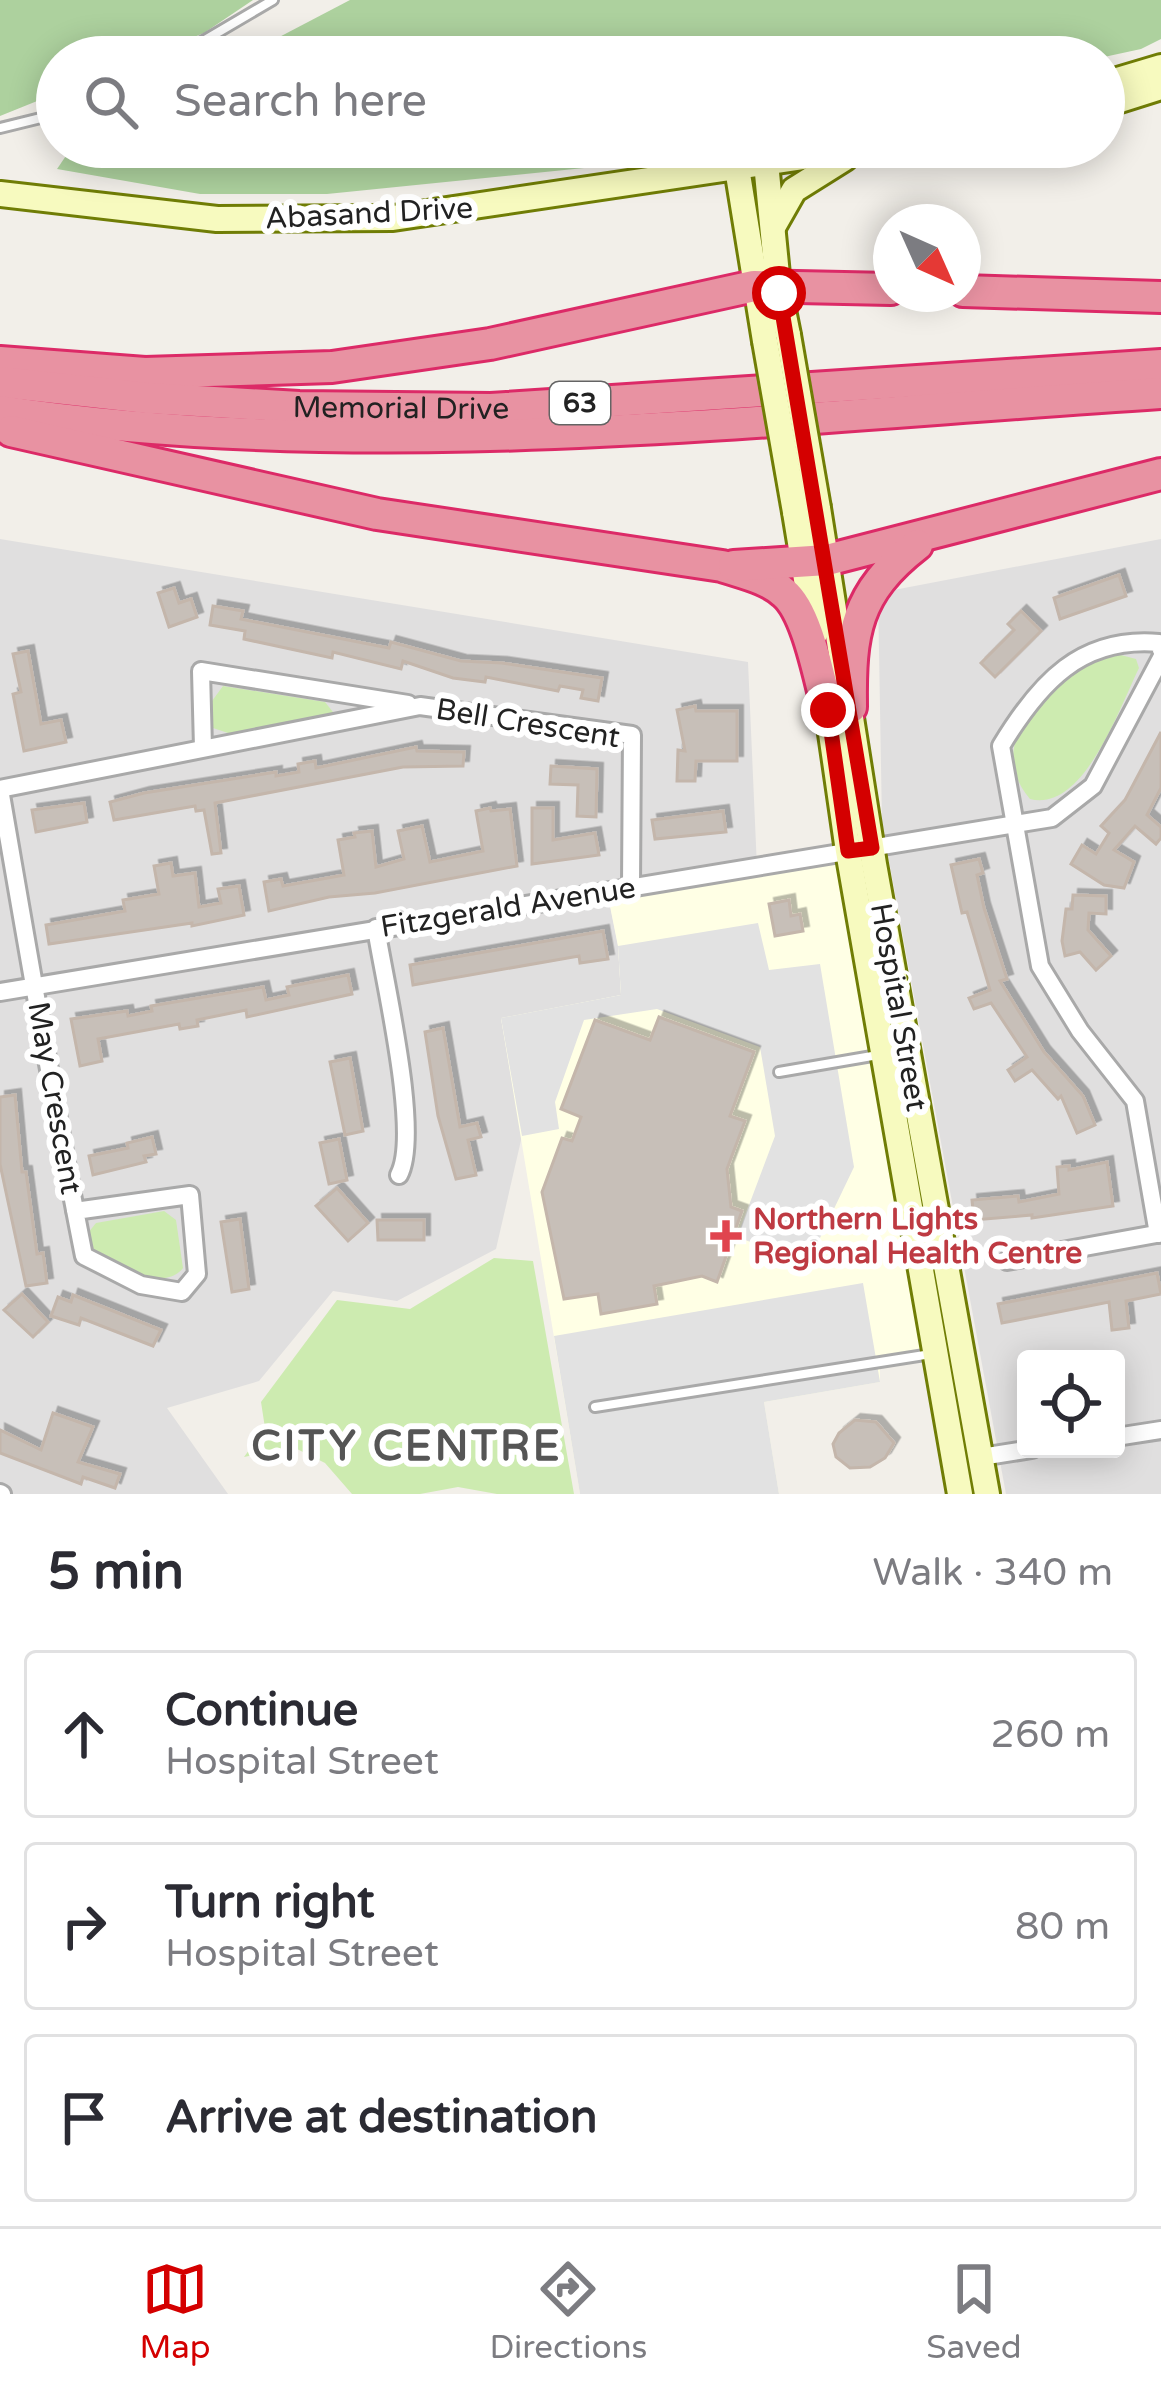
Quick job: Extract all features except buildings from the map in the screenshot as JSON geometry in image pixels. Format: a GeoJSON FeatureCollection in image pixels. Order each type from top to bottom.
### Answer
{"type":"FeatureCollection","features":[{"type":"Feature","properties":{"kind":"highway"},"geometry":{"type":"LineString","coordinates":[[0,362],[145,374],[332,367],[490,344],[766,286],[873,289]]}},
{"type":"Feature","properties":{"kind":"highway"},"geometry":{"type":"LineString","coordinates":[[981,292],[1161,297]]}},
{"type":"Feature","properties":{"kind":"highway","name":"Memorial Drive"},"geometry":{"type":"LineString","coordinates":[[0,382],[147,398],[299,407],[491,409],[1161,365]]}},
{"type":"Feature","properties":{"kind":"highway","name":"Memorial Drive"},"geometry":{"type":"LineString","coordinates":[[0,411],[60,420],[304,435],[470,435],[1161,394]]}},
{"type":"Feature","properties":{"kind":"highway"},"geometry":{"type":"LineString","coordinates":[[0,428],[376,514],[722,566],[758,578],[784,593],[800,614],[839,708]]}},
{"type":"Feature","properties":{"kind":"highway"},"geometry":{"type":"LineString","coordinates":[[722,566],[815,561],[930,536],[1161,474]]}},
{"type":"Feature","properties":{"kind":"highway"},"geometry":{"type":"LineString","coordinates":[[839,708],[861,606],[888,568],[930,536]]}},
{"type":"Feature","properties":{"kind":"main road"},"geometry":{"type":"LineString","coordinates":[[1125,78],[1161,67]]}},
{"type":"Feature","properties":{"kind":"main road"},"geometry":{"type":"LineString","coordinates":[[1125,98],[1161,87]]}},
{"type":"Feature","properties":{"kind":"main road"},"geometry":{"type":"LineString","coordinates":[[737,168],[766,286]]}},
{"type":"Feature","properties":{"kind":"main road","name":"Abasand Drive"},"geometry":{"type":"LineString","coordinates":[[0,194],[200,218],[332,220],[456,212],[737,168]]}},
{"type":"Feature","properties":{"kind":"main road","name":"Hospital Street"},"geometry":{"type":"LineString","coordinates":[[766,168],[772,230],[766,286],[839,708],[894,1052],[934,1354],[960,1494]]}},
{"type":"Feature","properties":{"kind":"main road"},"geometry":{"type":"LineString","coordinates":[[772,230],[794,190],[832,168]]}},
{"type":"Feature","properties":{"kind":"main road","name":"Hospital Street"},"geometry":{"type":"LineString","coordinates":[[894,1052],[960,1346],[987,1494]]}},
{"type":"Feature","properties":{"kind":"street"},"geometry":{"type":"LineString","coordinates":[[1007,1261],[1160,1233],[1135,1101],[1080,1031],[1040,966],[1000,746],[1024,706],[1067,663],[1126,640],[1159,643],[1161,654]]}},
{"type":"Feature","properties":{"kind":"street","name":"Fitzgerald Avenue"},"geometry":{"type":"LineString","coordinates":[[0,992],[1052,818],[1093,786],[1161,654]]}},
{"type":"Feature","properties":{"kind":"street","name":"Bell Crescent"},"geometry":{"type":"LineString","coordinates":[[203,748],[201,671],[632,735],[631,887]]}},
{"type":"Feature","properties":{"kind":"street","name":"Bell Crescent"},"geometry":{"type":"LineString","coordinates":[[34,986],[0,789],[420,706]]}},
{"type":"Feature","properties":{"kind":"street"},"geometry":{"type":"LineString","coordinates":[[376,928],[407,1125],[399,1175]]}},
{"type":"Feature","properties":{"kind":"street","name":"May Crescent"},"geometry":{"type":"LineString","coordinates":[[34,986],[75,1210],[84,1256],[141,1285],[182,1292],[197,1274],[190,1195],[75,1210]]}},
{"type":"Feature","properties":{"kind":"street"},"geometry":{"type":"LineString","coordinates":[[1125,1436],[1161,1430]]}},
{"type":"Feature","properties":{"kind":"street"},"geometry":{"type":"LineString","coordinates":[[981,1456],[1017,1451]]}},
{"type":"Feature","properties":{"kind":"lane"},"geometry":{"type":"LineString","coordinates":[[212,36],[273,0]]}},
{"type":"Feature","properties":{"kind":"lane"},"geometry":{"type":"LineString","coordinates":[[0,128],[36,119]]}},
{"type":"Feature","properties":{"kind":"lane"},"geometry":{"type":"LineString","coordinates":[[778,1072],[894,1052]]}},
{"type":"Feature","properties":{"kind":"lane"},"geometry":{"type":"LineString","coordinates":[[595,1407],[934,1354],[960,1346]]}},
{"type":"Feature","properties":{"kind":"shaded area"},"geometry":{"type":"Polygon","coordinates":[[[0,539],[748,662],[757,868],[607,891],[621,995],[501,1019],[522,1136],[496,1249],[397,1301],[333,1291],[259,1381],[167,1408],[228,1494],[0,1494],[0,539]]]}},
{"type":"Feature","properties":{"kind":"shaded area"},"geometry":{"type":"Polygon","coordinates":[[[1161,539],[1161,1494],[1006,1494],[882,823],[878,593],[1161,539]]]}},
{"type":"Feature","properties":{"kind":"shaded area","name":"Northern Lights Regional Health Centre"},"geometry":{"type":"Polygon","coordinates":[[[848,851],[934,1354],[880,1362],[880,1382],[764,1402],[779,1494],[580,1494],[501,1018],[621,995],[607,891],[848,851]]]}},
{"type":"Feature","properties":{"kind":"shaded area"},"geometry":{"type":"Polygon","coordinates":[[[758,923],[769,970],[820,964],[854,1167],[808,1263],[737,1237],[775,1136],[760,1047],[657,1009],[584,1020],[555,1102],[559,1129],[522,1136],[501,1018],[621,995],[618,946],[758,923]]]}},
{"type":"Feature","properties":{"kind":"shaded area"},"geometry":{"type":"Polygon","coordinates":[[[863,1283],[880,1382],[764,1402],[779,1494],[580,1494],[554,1336],[863,1283]]]}},
{"type":"Feature","properties":{"kind":"green space"},"geometry":{"type":"Polygon","coordinates":[[[0,0],[253,0],[197,36],[36,36],[36,101],[0,116],[0,0]]]}},
{"type":"Feature","properties":{"kind":"green space"},"geometry":{"type":"Polygon","coordinates":[[[350,0],[1161,0],[1161,39],[1125,52],[1125,36],[281,36],[350,0]]]}},
{"type":"Feature","properties":{"kind":"green space"},"geometry":{"type":"Polygon","coordinates":[[[584,168],[327,194],[200,194],[57,169],[584,168]]]}},
{"type":"Feature","properties":{"kind":"green space"},"geometry":{"type":"Polygon","coordinates":[[[1117,654],[1136,659],[1139,668],[1098,753],[1067,790],[1049,799],[1030,799],[1013,758],[1025,720],[1067,672],[1117,654]]]}},
{"type":"Feature","properties":{"kind":"green space"},"geometry":{"type":"Polygon","coordinates":[[[223,686],[325,702],[333,712],[330,717],[234,735],[213,728],[212,701],[223,686]]]}},
{"type":"Feature","properties":{"kind":"green space"},"geometry":{"type":"Polygon","coordinates":[[[164,1211],[176,1220],[183,1268],[174,1275],[136,1275],[108,1263],[89,1247],[88,1233],[96,1223],[164,1211]]]}},
{"type":"Feature","properties":{"kind":"green space"},"geometry":{"type":"Polygon","coordinates":[[[494,1258],[533,1261],[574,1494],[497,1494],[458,1487],[420,1494],[352,1494],[325,1463],[293,1447],[244,1457],[265,1428],[261,1402],[337,1300],[410,1309],[494,1258]]]}},
{"type":"Feature","properties":{"kind":"place","name":"Northern Lights Regional Health Centre"},"geometry":{"type":"Point","coordinates":[726,1236]}},
{"type":"Feature","properties":{"kind":"district","name":"CITY CENTRE"},"geometry":{"type":"Point","coordinates":[407,1445]}},
{"type":"Feature","properties":{"kind":"route"},"geometry":{"type":"LineString","coordinates":[[779,293],[872,848],[848,851],[828,710]]}}]}
